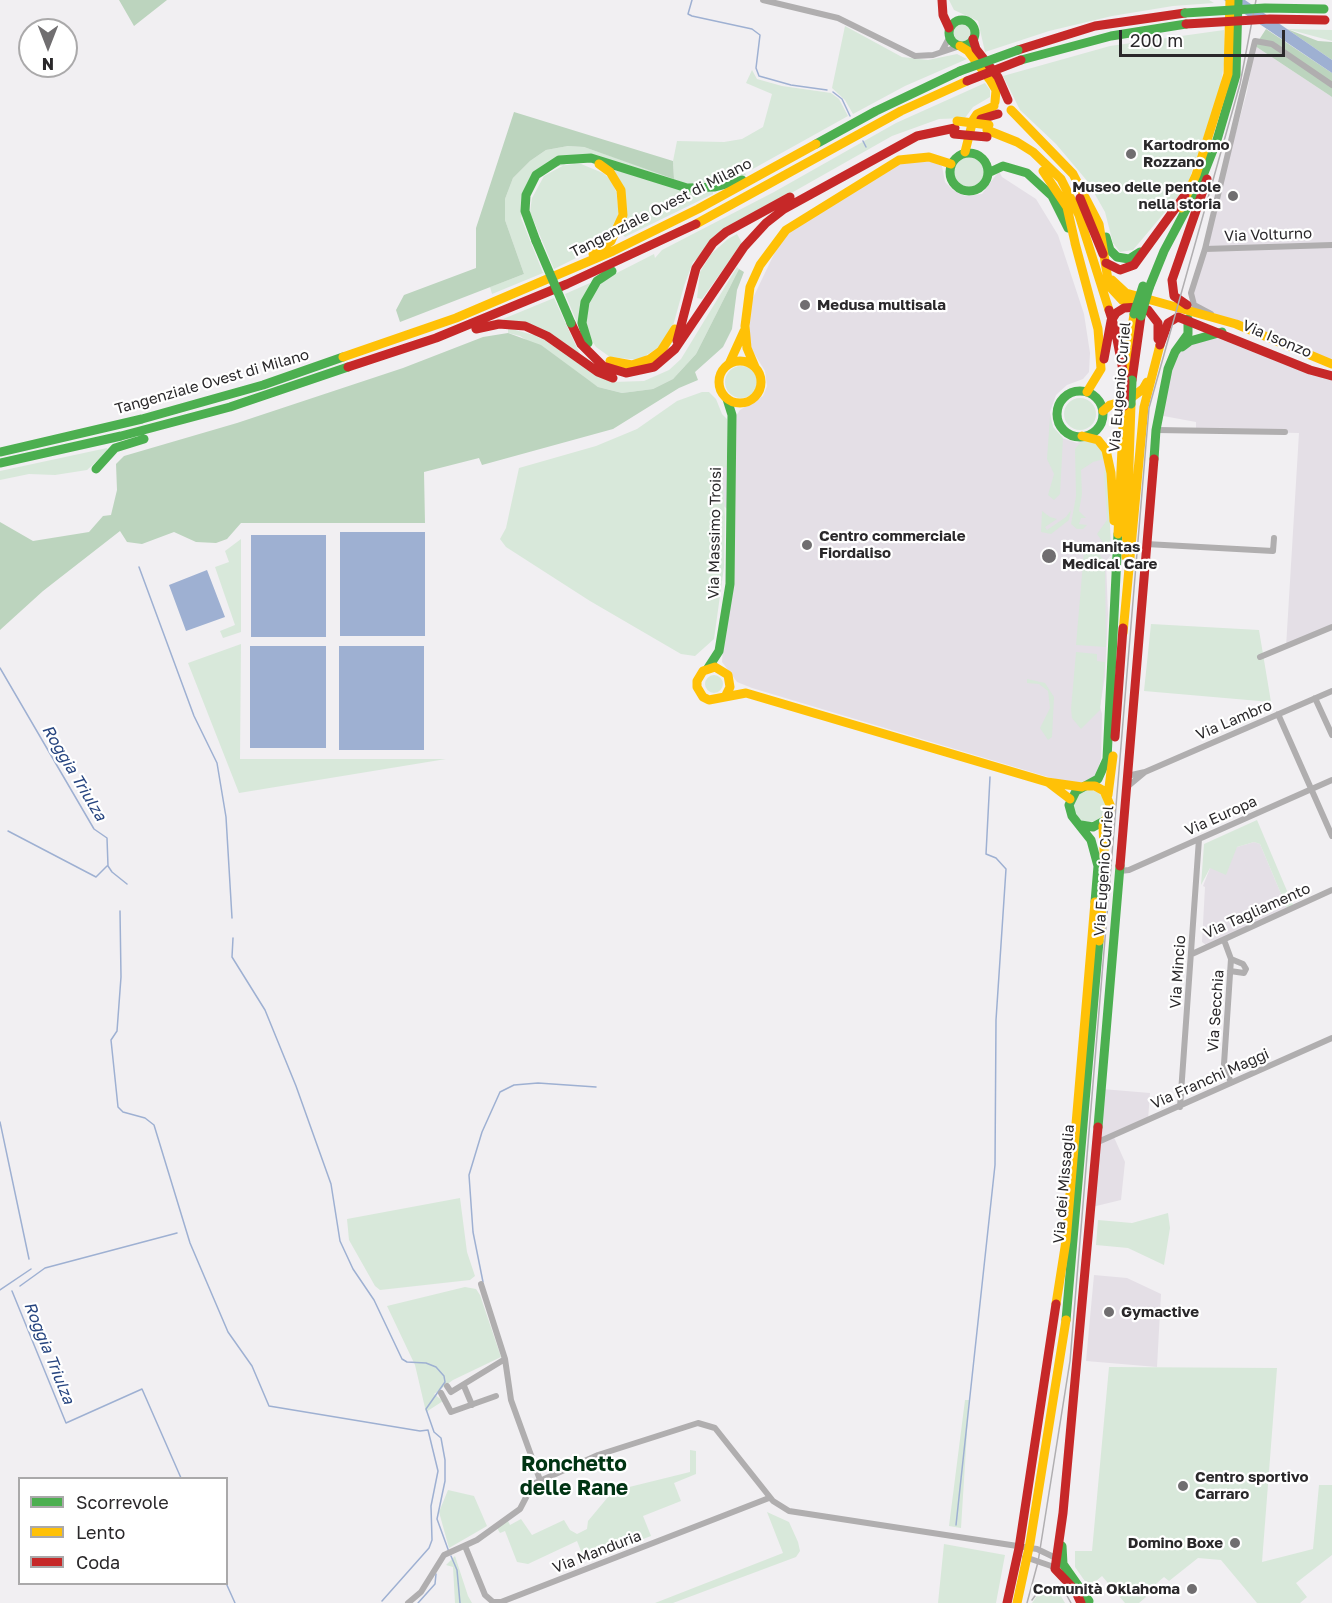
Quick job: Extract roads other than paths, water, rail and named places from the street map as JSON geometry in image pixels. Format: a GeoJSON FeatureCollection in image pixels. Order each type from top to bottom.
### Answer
{"type":"FeatureCollection","features":[{"type":"Feature","properties":{"kind":"main road","name":"Via Eugenio Curiel"},"geometry":{"type":"LineString","coordinates":[[1146,287],[1196,192],[1217,140],[1236,75],[1235,34],[1230,0]]}},
{"type":"Feature","properties":{"kind":"main road","name":"Via Eugenio Curiel"},"geometry":{"type":"LineString","coordinates":[[1108,795],[1116,730],[1123,633],[1129,380],[1140,312],[1159,249],[1189,191],[1225,88],[1235,34],[1238,0]]}},
{"type":"Feature","properties":{"kind":"main road"},"geometry":{"type":"LineString","coordinates":[[942,1],[948,12],[973,26],[976,49],[998,77],[1011,110],[1060,158],[1101,216],[1111,252],[1119,258],[1127,259],[1142,251]]}},
{"type":"Feature","properties":{"kind":"main road"},"geometry":{"type":"LineString","coordinates":[[942,1],[943,15],[949,33],[960,46],[968,51],[990,80],[996,90],[996,108]]}},
{"type":"Feature","properties":{"kind":"main road","name":"Tangenziale Ovest di Milano"},"geometry":{"type":"LineString","coordinates":[[0,452],[132,422],[263,385],[405,337],[547,281],[698,209],[876,111],[960,71],[1018,50],[1095,26],[1185,13],[1265,8],[1328,9]]}},
{"type":"Feature","properties":{"kind":"main road"},"geometry":{"type":"LineString","coordinates":[[949,33],[954,22],[961,19]]}},
{"type":"Feature","properties":{"kind":"main road","name":"Tangenziale Ovest di Milano"},"geometry":{"type":"LineString","coordinates":[[0,463],[121,436],[230,407],[436,338],[567,285],[681,232],[901,111],[1021,60],[1111,36],[1186,24],[1270,19],[1329,20]]}},
{"type":"Feature","properties":{"kind":"main road"},"geometry":{"type":"LineString","coordinates":[[960,46],[973,39]]}},
{"type":"Feature","properties":{"kind":"main road"},"geometry":{"type":"LineString","coordinates":[[978,154],[976,132],[980,119],[996,108],[1002,98],[1008,100]]}},
{"type":"Feature","properties":{"kind":"main road"},"geometry":{"type":"LineString","coordinates":[[996,108],[1005,115],[1011,110]]}},
{"type":"Feature","properties":{"kind":"main road"},"geometry":{"type":"LineString","coordinates":[[965,152],[973,120],[977,114],[996,108]]}},
{"type":"Feature","properties":{"kind":"main road"},"geometry":{"type":"LineString","coordinates":[[681,232],[664,245],[604,275],[597,281],[582,312],[584,333],[593,349],[602,357],[622,365],[638,364],[650,359],[665,346],[675,329],[696,268],[713,243],[734,228],[894,139],[922,127],[955,127],[1018,135],[1058,164],[1089,216],[1105,259],[1119,270],[1129,267],[1140,258],[1142,251],[1189,191]]}},
{"type":"Feature","properties":{"kind":"main road"},"geometry":{"type":"LineString","coordinates":[[792,158],[739,181],[716,187],[687,188],[591,158],[578,157],[550,163],[531,183],[525,211],[571,323],[588,353],[603,366],[615,371],[639,373],[654,367],[680,342],[747,243],[784,209],[900,145],[955,127]]}},
{"type":"Feature","properties":{"kind":"main road"},"geometry":{"type":"LineString","coordinates":[[988,131],[1020,152],[1050,178],[1067,207],[1098,329],[1101,369]]}},
{"type":"Feature","properties":{"kind":"main road"},"geometry":{"type":"LineString","coordinates":[[988,131],[1025,147],[1061,179],[1079,215],[1129,380]]}},
{"type":"Feature","properties":{"kind":"main road"},"geometry":{"type":"LineString","coordinates":[[1217,140],[1197,215],[1179,258],[1172,285],[1178,301],[1222,320]]}},
{"type":"Feature","properties":{"kind":"main road"},"geometry":{"type":"LineString","coordinates":[[988,173],[986,162],[978,154],[965,152],[954,159],[951,164],[951,181],[966,191],[978,189],[988,173],[995,168],[1020,169],[1041,184],[1060,211],[1076,247]]}},
{"type":"Feature","properties":{"kind":"main road"},"geometry":{"type":"LineString","coordinates":[[547,281],[605,246],[617,233],[623,215],[621,190],[616,179],[602,166],[578,157]]}},
{"type":"Feature","properties":{"kind":"main road"},"geometry":{"type":"LineString","coordinates":[[732,415],[742,403],[753,398],[760,389],[761,378],[747,348],[746,326],[750,287],[756,272],[795,222],[899,160],[929,157],[951,164]]}},
{"type":"Feature","properties":{"kind":"main road"},"geometry":{"type":"LineString","coordinates":[[1077,181],[1099,224],[1109,286],[1115,295],[1158,323],[1155,359]]}},
{"type":"Feature","properties":{"kind":"main road"},"geometry":{"type":"LineString","coordinates":[[734,228],[743,234],[747,243]]}},
{"type":"Feature","properties":{"kind":"main road"},"geometry":{"type":"LineString","coordinates":[[436,338],[499,324],[525,326],[547,336],[598,372],[617,380],[640,379],[658,373],[676,359],[732,265]]}},
{"type":"Feature","properties":{"kind":"main road"},"geometry":{"type":"LineString","coordinates":[[696,268],[694,297],[699,302],[706,302]]}},
{"type":"Feature","properties":{"kind":"main road","name":"Via Isonzo"},"geometry":{"type":"LineString","coordinates":[[1108,276],[1126,293],[1236,324],[1332,364]]}},
{"type":"Feature","properties":{"kind":"main road"},"geometry":{"type":"LineString","coordinates":[[666,357],[680,334],[685,303]]}},
{"type":"Feature","properties":{"kind":"main road"},"geometry":{"type":"LineString","coordinates":[[1087,392],[1101,369],[1111,321],[1118,312],[1162,311],[1176,307]]}},
{"type":"Feature","properties":{"kind":"main road"},"geometry":{"type":"LineString","coordinates":[[1123,633],[1143,414],[1155,359],[1166,326],[1183,318],[1188,334],[1210,328]]}},
{"type":"Feature","properties":{"kind":"main road","name":"Via Isonzo"},"geometry":{"type":"LineString","coordinates":[[1183,318],[1310,370],[1332,376]]}},
{"type":"Feature","properties":{"kind":"main road","name":"Via Isonzo"},"geometry":{"type":"LineString","coordinates":[[1210,328],[1236,324]]}},
{"type":"Feature","properties":{"kind":"main road"},"geometry":{"type":"LineString","coordinates":[[742,403],[727,399],[719,383],[721,372],[729,364],[738,348],[746,326]]}},
{"type":"Feature","properties":{"kind":"main road"},"geometry":{"type":"LineString","coordinates":[[1175,352],[1190,341],[1222,333]]}},
{"type":"Feature","properties":{"kind":"main road","name":"Via Eugenio Curiel"},"geometry":{"type":"LineString","coordinates":[[1058,1563],[1098,1142],[1156,430],[1168,369],[1175,352],[1188,334]]}},
{"type":"Feature","properties":{"kind":"main road"},"geometry":{"type":"LineString","coordinates":[[729,364],[743,361],[755,367]]}},
{"type":"Feature","properties":{"kind":"main road"},"geometry":{"type":"LineString","coordinates":[[1103,411],[1139,392],[1150,377]]}},
{"type":"Feature","properties":{"kind":"main road"},"geometry":{"type":"LineString","coordinates":[[1082,436],[1095,431],[1103,418],[1098,399],[1087,392],[1069,394],[1058,408],[1061,426],[1070,434],[1082,436],[1090,436],[1098,440],[1109,458],[1113,571]]}},
{"type":"Feature","properties":{"kind":"main road","name":"Via Massimo Troisi"},"geometry":{"type":"LineString","coordinates":[[722,669],[719,651],[730,584],[732,415],[727,399]]}},
{"type":"Feature","properties":{"kind":"main road","name":"Via Eugenio Curiel"},"geometry":{"type":"LineString","coordinates":[[1084,787],[1098,779],[1107,759],[1128,405]]}},
{"type":"Feature","properties":{"kind":"main road"},"geometry":{"type":"LineString","coordinates":[[96,469],[115,448],[179,429],[230,407]]}},
{"type":"Feature","properties":{"kind":"main road","name":"Via Massimo Troisi"},"geometry":{"type":"LineString","coordinates":[[708,668],[719,651]]}},
{"type":"Feature","properties":{"kind":"main road"},"geometry":{"type":"LineString","coordinates":[[730,683],[726,695],[721,699],[709,700],[699,693],[697,681],[703,670],[722,669],[730,683],[746,693],[1047,782],[1097,787],[1108,795]]}},
{"type":"Feature","properties":{"kind":"main road"},"geometry":{"type":"LineString","coordinates":[[726,695],[746,693]]}},
{"type":"Feature","properties":{"kind":"main road"},"geometry":{"type":"LineString","coordinates":[[1047,782],[1070,800],[1084,787]]}},
{"type":"Feature","properties":{"kind":"main road","name":"Via dei Missaglia"},"geometry":{"type":"LineString","coordinates":[[1017,1603],[1029,1548],[1068,1304],[1105,872],[1103,834],[1111,807],[1108,795]]}},
{"type":"Feature","properties":{"kind":"main road","name":"Via dei Missaglia"},"geometry":{"type":"LineString","coordinates":[[1007,1603],[1060,1290],[1077,1122],[1098,866],[1093,846],[1081,825],[1071,814],[1070,800]]}},
{"type":"Feature","properties":{"kind":"main road"},"geometry":{"type":"LineString","coordinates":[[1081,825],[1096,826],[1106,820]]}},
{"type":"Feature","properties":{"kind":"main road"},"geometry":{"type":"LineString","coordinates":[[1058,1563],[1075,1590],[1087,1603]]}},
{"type":"Feature","properties":{"kind":"street"},"geometry":{"type":"LineString","coordinates":[[763,0],[838,18],[915,56],[933,55],[960,46]]}},
{"type":"Feature","properties":{"kind":"street"},"geometry":{"type":"LineString","coordinates":[[942,52],[949,33]]}},
{"type":"Feature","properties":{"kind":"street"},"geometry":{"type":"LineString","coordinates":[[1222,320],[1194,305],[1191,300],[1256,40],[1272,44],[1332,85]]}},
{"type":"Feature","properties":{"kind":"street","name":"Via Volturno"},"geometry":{"type":"LineString","coordinates":[[1205,249],[1332,245]]}},
{"type":"Feature","properties":{"kind":"street"},"geometry":{"type":"LineString","coordinates":[[1156,430],[1285,432]]}},
{"type":"Feature","properties":{"kind":"street"},"geometry":{"type":"LineString","coordinates":[[1146,544],[1273,551],[1274,538]]}},
{"type":"Feature","properties":{"kind":"street"},"geometry":{"type":"LineString","coordinates":[[1260,657],[1332,627]]}},
{"type":"Feature","properties":{"kind":"street","name":"Via Lambro"},"geometry":{"type":"LineString","coordinates":[[1145,772],[1332,691]]}},
{"type":"Feature","properties":{"kind":"street"},"geometry":{"type":"LineString","coordinates":[[1316,698],[1332,735]]}},
{"type":"Feature","properties":{"kind":"street"},"geometry":{"type":"LineString","coordinates":[[1278,714],[1332,836]]}},
{"type":"Feature","properties":{"kind":"street"},"geometry":{"type":"LineString","coordinates":[[1128,764],[1145,772]]}},
{"type":"Feature","properties":{"kind":"street"},"geometry":{"type":"LineString","coordinates":[[1127,776],[1145,772]]}},
{"type":"Feature","properties":{"kind":"street"},"geometry":{"type":"LineString","coordinates":[[1126,788],[1145,772]]}},
{"type":"Feature","properties":{"kind":"street","name":"Via Europa"},"geometry":{"type":"LineString","coordinates":[[1120,871],[1129,870],[1332,780]]}},
{"type":"Feature","properties":{"kind":"street","name":"Via Mincio"},"geometry":{"type":"LineString","coordinates":[[1180,1107],[1199,839]]}},
{"type":"Feature","properties":{"kind":"street","name":"Via Tagliamento"},"geometry":{"type":"LineString","coordinates":[[1192,954],[1332,890]]}},
{"type":"Feature","properties":{"kind":"street","name":"Via Secchia"},"geometry":{"type":"LineString","coordinates":[[1224,940],[1231,959],[1224,1064],[1231,1083]]}},
{"type":"Feature","properties":{"kind":"street"},"geometry":{"type":"LineString","coordinates":[[1230,971],[1238,974],[1244,973],[1246,969],[1243,964],[1231,959]]}},
{"type":"Feature","properties":{"kind":"street","name":"Via Franchi Maggi"},"geometry":{"type":"LineString","coordinates":[[1098,1142],[1332,1038]]}},
{"type":"Feature","properties":{"kind":"street"},"geometry":{"type":"LineString","coordinates":[[481,1284],[505,1359],[511,1400],[540,1480]]}},
{"type":"Feature","properties":{"kind":"street"},"geometry":{"type":"LineString","coordinates":[[447,1386],[452,1392],[505,1359]]}},
{"type":"Feature","properties":{"kind":"street"},"geometry":{"type":"LineString","coordinates":[[464,1386],[472,1405]]}},
{"type":"Feature","properties":{"kind":"street"},"geometry":{"type":"LineString","coordinates":[[441,1393],[451,1412],[496,1396]]}},
{"type":"Feature","properties":{"kind":"street"},"geometry":{"type":"LineString","coordinates":[[408,1603],[421,1592],[435,1566],[447,1554],[465,1546],[519,1511],[530,1487],[540,1480],[598,1455],[690,1425],[703,1424],[715,1428],[770,1498],[784,1509],[797,1513],[1029,1548],[1058,1563]]}},
{"type":"Feature","properties":{"kind":"street","name":"Via Manduria"},"geometry":{"type":"LineString","coordinates":[[465,1546],[485,1595],[490,1600],[501,1602],[770,1498]]}},
{"type":"Feature","properties":{"kind":"street"},"geometry":{"type":"LineString","coordinates":[[1018,1548],[1027,1559],[1058,1563]]}},
{"type":"Feature","properties":{"kind":"water"},"geometry":{"type":"Polygon","coordinates":[[[1224,0],[1245,0],[1332,60],[1332,73],[1224,0]]]}},
{"type":"Feature","properties":{"kind":"water"},"geometry":{"type":"Polygon","coordinates":[[[340,532],[425,532],[425,636],[340,636],[340,532]]]}},
{"type":"Feature","properties":{"kind":"water"},"geometry":{"type":"Polygon","coordinates":[[[251,535],[326,535],[326,637],[251,637],[251,535]]]}},
{"type":"Feature","properties":{"kind":"water"},"geometry":{"type":"Polygon","coordinates":[[[207,570],[225,617],[186,631],[169,585],[207,570]]]}},
{"type":"Feature","properties":{"kind":"water"},"geometry":{"type":"Polygon","coordinates":[[[250,646],[326,646],[326,748],[250,748],[250,646]]]}},
{"type":"Feature","properties":{"kind":"water"},"geometry":{"type":"Polygon","coordinates":[[[339,646],[424,646],[424,750],[339,750],[339,646]]]}},
{"type":"Feature","properties":{"kind":"waterway"},"geometry":{"type":"LineString","coordinates":[[692,0],[688,14],[752,29],[760,35],[756,68],[759,76],[791,85],[827,90]]}},
{"type":"Feature","properties":{"kind":"waterway"},"geometry":{"type":"LineString","coordinates":[[833,92],[842,99],[850,116]]}},
{"type":"Feature","properties":{"kind":"waterway"},"geometry":{"type":"LineString","coordinates":[[863,141],[866,147]]}},
{"type":"Feature","properties":{"kind":"waterway"},"geometry":{"type":"LineString","coordinates":[[139,567],[194,716],[217,763],[226,817],[232,918]]}},
{"type":"Feature","properties":{"kind":"waterway","name":"Roggia Triulza"},"geometry":{"type":"LineString","coordinates":[[0,668],[94,829],[107,838],[108,866],[127,884]]}},
{"type":"Feature","properties":{"kind":"waterway"},"geometry":{"type":"LineString","coordinates":[[956,1525],[995,1165],[996,1020],[1006,869],[996,858],[986,854],[990,777]]}},
{"type":"Feature","properties":{"kind":"waterway"},"geometry":{"type":"LineString","coordinates":[[8,831],[96,877],[107,866]]}},
{"type":"Feature","properties":{"kind":"waterway"},"geometry":{"type":"LineString","coordinates":[[120,911],[121,977],[117,1031],[111,1040],[118,1107],[123,1112],[145,1118],[154,1125],[190,1243],[228,1332],[252,1366],[269,1406],[420,1431],[428,1430],[438,1471],[431,1506],[432,1540],[429,1548],[382,1601]]}},
{"type":"Feature","properties":{"kind":"waterway"},"geometry":{"type":"LineString","coordinates":[[233,938],[232,957],[265,1010],[296,1086],[331,1184],[340,1241],[353,1269],[374,1300],[402,1359],[436,1367],[444,1376],[445,1382],[426,1409],[434,1432],[441,1438],[445,1460],[445,1481],[437,1519],[449,1552]]}},
{"type":"Feature","properties":{"kind":"waterway"},"geometry":{"type":"LineString","coordinates":[[483,1282],[473,1232],[469,1175],[482,1132],[500,1092],[514,1085],[538,1083],[596,1087]]}},
{"type":"Feature","properties":{"kind":"waterway"},"geometry":{"type":"LineString","coordinates":[[0,1122],[29,1259]]}},
{"type":"Feature","properties":{"kind":"waterway","name":"Roggia Triulza"},"geometry":{"type":"LineString","coordinates":[[20,1286],[45,1268],[177,1233]]}},
{"type":"Feature","properties":{"kind":"waterway"},"geometry":{"type":"LineString","coordinates":[[0,1290],[31,1269]]}},
{"type":"Feature","properties":{"kind":"waterway","name":"Roggia Triulza"},"geometry":{"type":"LineString","coordinates":[[12,1291],[66,1423],[142,1389],[181,1477]]}},
{"type":"Feature","properties":{"kind":"waterway"},"geometry":{"type":"LineString","coordinates":[[451,1556],[457,1570],[460,1603]]}},
{"type":"Feature","properties":{"kind":"waterway"},"geometry":{"type":"LineString","coordinates":[[418,1603],[435,1584],[436,1574]]}},
{"type":"Feature","properties":{"kind":"waterway","name":"Roggia Triulza"},"geometry":{"type":"LineString","coordinates":[[227,1585],[235,1603]]}},
{"type":"Feature","properties":{"kind":"tram line"},"geometry":{"type":"LineString","coordinates":[[1027,1603],[1038,1562],[1070,1361],[1149,408],[1240,84],[1256,0]]}},
{"type":"Feature","properties":{"kind":"tram line"},"geometry":{"type":"LineString","coordinates":[[1032,1600],[1040,1589],[1051,1586],[1065,1592],[1071,1603]]}},
{"type":"Feature","properties":{"kind":"place","name":"Kartodromo Rozzano"},"geometry":{"type":"Point","coordinates":[1131,154]}},
{"type":"Feature","properties":{"kind":"place","name":"Museo delle pentole nella storia"},"geometry":{"type":"Point","coordinates":[1233,196]}},
{"type":"Feature","properties":{"kind":"place","name":"Medusa multisala"},"geometry":{"type":"Point","coordinates":[805,305]}},
{"type":"Feature","properties":{"kind":"place","name":"Centro commerciale Fiordaliso"},"geometry":{"type":"Point","coordinates":[807,545]}},
{"type":"Feature","properties":{"kind":"place","name":"Humanitas Medical Care"},"geometry":{"type":"Point","coordinates":[1049,556]}},
{"type":"Feature","properties":{"kind":"place","name":"Gymactive"},"geometry":{"type":"Point","coordinates":[1109,1312]}},
{"type":"Feature","properties":{"kind":"place","name":"Centro sportivo Carraro"},"geometry":{"type":"Point","coordinates":[1183,1486]}},
{"type":"Feature","properties":{"kind":"place","name":"Domino Boxe"},"geometry":{"type":"Point","coordinates":[1235,1543]}},
{"type":"Feature","properties":{"kind":"place","name":"Comunità Oklahoma"},"geometry":{"type":"Point","coordinates":[1192,1589]}},
{"type":"Feature","properties":{"kind":"district","name":"Ronchetto delle Rane"},"geometry":{"type":"Point","coordinates":[574,1476]}}]}
